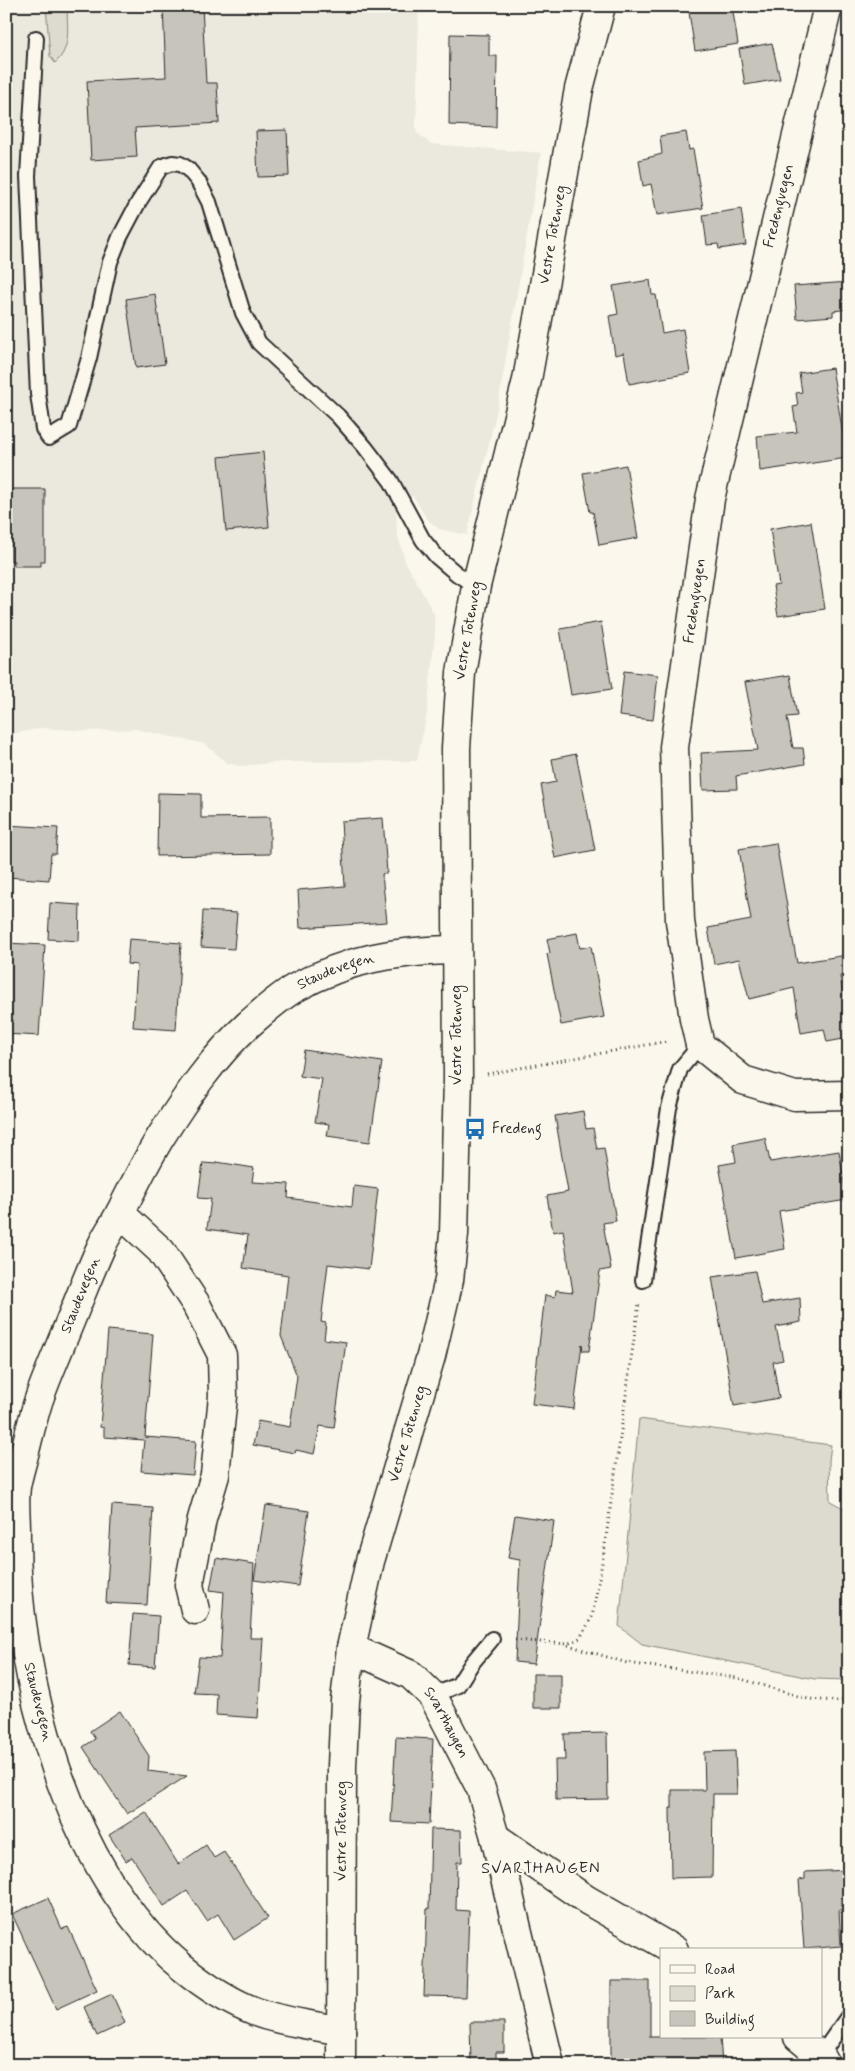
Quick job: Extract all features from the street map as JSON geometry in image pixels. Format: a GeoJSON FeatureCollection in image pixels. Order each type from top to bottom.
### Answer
{"type":"FeatureCollection","features":[{"type":"Feature","properties":{"kind":"street","name":"Vestre Totenveg"},"geometry":{"type":"LineString","coordinates":[[341,2065],[342,1766],[345,1701],[351,1648],[370,1561],[431,1356],[449,1280],[454,1234],[458,1078],[456,950],[457,739],[461,673],[476,586],[527,380],[579,89],[601,6]]}},
{"type":"Feature","properties":{"kind":"street","name":"Fredengvegen"},"geometry":{"type":"LineString","coordinates":[[700,1045],[694,1019],[680,921],[674,747],[710,499],[761,279],[828,6]]}},
{"type":"Feature","properties":{"kind":"street","name":"Staudevegen"},"geometry":{"type":"LineString","coordinates":[[341,2030],[283,2020],[258,2012],[236,2003],[207,1985],[180,1966],[152,1939],[127,1908],[97,1862],[53,1758],[36,1698],[24,1641],[18,1590],[15,1556],[16,1486],[37,1404],[102,1244],[148,1159],[184,1100],[214,1061],[237,1035],[276,1001],[293,989],[352,964],[386,954],[456,950]]}},
{"type":"Feature","properties":{"kind":"street"},"geometry":{"type":"LineString","coordinates":[[700,1045],[742,1080],[795,1096],[849,1095]]}},
{"type":"Feature","properties":{"kind":"street"},"geometry":{"type":"LineString","coordinates":[[120,1213],[161,1251],[196,1304],[222,1355],[223,1396],[215,1475],[202,1518],[189,1585],[195,1610]]}},
{"type":"Feature","properties":{"kind":"street","name":"Svarthaugen"},"geometry":{"type":"LineString","coordinates":[[351,1648],[411,1675],[433,1696],[480,1789],[494,1838],[550,2065]]}},
{"type":"Feature","properties":{"kind":"street"},"geometry":{"type":"LineString","coordinates":[[494,1838],[587,1900],[671,1948]]}},
{"type":"Feature","properties":{"kind":"street"},"geometry":{"type":"LineString","coordinates":[[799,2038],[820,2062]]}},
{"type":"Feature","properties":{"kind":"lane"},"geometry":{"type":"LineString","coordinates":[[36,38],[28,176],[38,394],[42,430],[49,438],[69,426],[89,358],[110,262],[120,237],[138,203],[161,167],[172,163],[180,164],[188,169],[198,181],[209,202],[242,313],[259,343],[338,416],[391,481],[424,540],[437,557],[457,574],[476,586]]}},
{"type":"Feature","properties":{"kind":"lane"},"geometry":{"type":"LineString","coordinates":[[643,1280],[669,1108],[680,1069],[700,1045]]}},
{"type":"Feature","properties":{"kind":"lane"},"geometry":{"type":"LineString","coordinates":[[433,1696],[458,1685],[472,1663],[492,1639]]}},
{"type":"Feature","properties":{"kind":"lane"},"geometry":{"type":"LineString","coordinates":[[820,2062],[849,2015]]}},
{"type":"Feature","properties":{"kind":"path"},"geometry":{"type":"LineString","coordinates":[[458,1078],[668,1041],[700,1045]]}},
{"type":"Feature","properties":{"kind":"path"},"geometry":{"type":"LineString","coordinates":[[567,1644],[580,1638],[592,1617],[594,1608],[604,1552],[643,1280]]}},
{"type":"Feature","properties":{"kind":"path"},"geometry":{"type":"LineString","coordinates":[[492,1639],[567,1644],[627,1663],[738,1678],[808,1699],[849,1700]]}},
{"type":"Feature","properties":{"kind":"shaded area"},"geometry":{"type":"Polygon","coordinates":[[[6,6],[46,6],[50,56],[67,45],[67,6],[419,6],[417,133],[431,144],[541,153],[498,405],[467,535],[439,529],[427,519],[413,496],[396,507],[397,533],[405,561],[434,614],[435,634],[427,713],[417,761],[284,762],[240,766],[227,763],[205,744],[135,729],[86,731],[42,728],[6,735],[6,6]]]}},
{"type":"Feature","properties":{"kind":"green space"},"geometry":{"type":"Polygon","coordinates":[[[46,6],[67,6],[68,29],[66,44],[64,51],[55,63],[50,56],[46,6]]]}},
{"type":"Feature","properties":{"kind":"green space"},"geometry":{"type":"Polygon","coordinates":[[[639,1419],[831,1445],[829,1460],[830,1501],[849,1511],[849,1680],[815,1679],[642,1644],[619,1626],[639,1419]]]}},
{"type":"Feature","properties":{"kind":"building"},"geometry":{"type":"Polygon","coordinates":[[[163,6],[202,6],[206,83],[217,83],[219,123],[135,128],[137,157],[91,160],[87,81],[166,77],[163,6]]]}},
{"type":"Feature","properties":{"kind":"building"},"geometry":{"type":"Polygon","coordinates":[[[688,6],[732,6],[738,44],[695,51],[688,6]]]}},
{"type":"Feature","properties":{"kind":"building"},"geometry":{"type":"Polygon","coordinates":[[[450,34],[489,35],[489,56],[497,56],[496,127],[449,125],[450,34]]]}},
{"type":"Feature","properties":{"kind":"building"},"geometry":{"type":"Polygon","coordinates":[[[772,43],[780,79],[745,85],[739,49],[772,43]]]}},
{"type":"Feature","properties":{"kind":"building"},"geometry":{"type":"Polygon","coordinates":[[[287,130],[289,176],[258,177],[256,131],[287,130]]]}},
{"type":"Feature","properties":{"kind":"building"},"geometry":{"type":"Polygon","coordinates":[[[686,132],[689,150],[693,149],[703,208],[657,215],[651,184],[643,186],[639,160],[662,154],[660,136],[686,132]]]}},
{"type":"Feature","properties":{"kind":"building"},"geometry":{"type":"Polygon","coordinates":[[[741,209],[746,245],[719,249],[718,244],[707,245],[703,215],[741,209]]]}},
{"type":"Feature","properties":{"kind":"building"},"geometry":{"type":"Polygon","coordinates":[[[650,280],[652,295],[656,295],[662,333],[683,329],[690,373],[629,384],[624,353],[615,355],[609,316],[618,314],[613,286],[650,280]]]}},
{"type":"Feature","properties":{"kind":"building"},"geometry":{"type":"Polygon","coordinates":[[[849,282],[849,309],[833,311],[833,316],[797,319],[794,286],[849,282]]]}},
{"type":"Feature","properties":{"kind":"building"},"geometry":{"type":"Polygon","coordinates":[[[155,294],[165,364],[136,368],[126,299],[155,294]]]}},
{"type":"Feature","properties":{"kind":"building"},"geometry":{"type":"Polygon","coordinates":[[[832,368],[847,458],[760,471],[757,436],[797,432],[793,407],[798,406],[796,393],[802,392],[799,373],[832,368]]]}},
{"type":"Feature","properties":{"kind":"building"},"geometry":{"type":"Polygon","coordinates":[[[263,452],[269,527],[226,531],[219,457],[263,452]]]}},
{"type":"Feature","properties":{"kind":"building"},"geometry":{"type":"Polygon","coordinates":[[[626,465],[638,538],[599,545],[593,512],[590,512],[583,473],[626,465]]]}},
{"type":"Feature","properties":{"kind":"building"},"geometry":{"type":"Polygon","coordinates":[[[11,489],[45,489],[45,561],[41,561],[41,566],[14,566],[14,561],[11,561],[11,489]]]}},
{"type":"Feature","properties":{"kind":"building"},"geometry":{"type":"Polygon","coordinates":[[[811,522],[825,609],[778,616],[773,586],[779,585],[770,529],[811,522]]]}},
{"type":"Feature","properties":{"kind":"building"},"geometry":{"type":"Polygon","coordinates":[[[601,622],[612,689],[571,695],[560,629],[601,622]]]}},
{"type":"Feature","properties":{"kind":"building"},"geometry":{"type":"Polygon","coordinates":[[[624,671],[658,675],[653,720],[619,716],[624,671]]]}},
{"type":"Feature","properties":{"kind":"building"},"geometry":{"type":"Polygon","coordinates":[[[790,675],[797,716],[787,717],[793,748],[803,748],[805,764],[736,776],[737,789],[703,790],[701,753],[758,750],[745,682],[790,675]]]}},
{"type":"Feature","properties":{"kind":"building"},"geometry":{"type":"Polygon","coordinates":[[[576,754],[595,850],[555,858],[541,785],[556,782],[552,759],[576,754]]]}},
{"type":"Feature","properties":{"kind":"building"},"geometry":{"type":"Polygon","coordinates":[[[158,793],[201,794],[201,818],[270,817],[270,854],[157,856],[158,793]]]}},
{"type":"Feature","properties":{"kind":"building"},"geometry":{"type":"Polygon","coordinates":[[[383,818],[387,873],[382,874],[387,922],[300,928],[298,890],[345,886],[341,821],[383,818]]]}},
{"type":"Feature","properties":{"kind":"building"},"geometry":{"type":"Polygon","coordinates":[[[6,825],[58,828],[56,854],[51,854],[49,880],[6,877],[6,825]]]}},
{"type":"Feature","properties":{"kind":"building"},"geometry":{"type":"Polygon","coordinates":[[[776,843],[797,963],[847,955],[849,974],[840,976],[849,1025],[849,1038],[827,1042],[824,1029],[801,1033],[794,988],[749,999],[739,959],[714,964],[708,928],[751,920],[739,849],[776,843]]]}},
{"type":"Feature","properties":{"kind":"building"},"geometry":{"type":"Polygon","coordinates":[[[50,903],[80,905],[79,941],[48,939],[50,903]]]}},
{"type":"Feature","properties":{"kind":"building"},"geometry":{"type":"Polygon","coordinates":[[[203,911],[237,913],[234,949],[201,947],[203,911]]]}},
{"type":"Feature","properties":{"kind":"building"},"geometry":{"type":"Polygon","coordinates":[[[577,933],[580,948],[591,946],[604,1017],[561,1025],[547,954],[550,953],[547,939],[577,933]]]}},
{"type":"Feature","properties":{"kind":"building"},"geometry":{"type":"Polygon","coordinates":[[[129,939],[181,943],[176,1030],[133,1027],[137,965],[127,964],[129,939]]]}},
{"type":"Feature","properties":{"kind":"building"},"geometry":{"type":"Polygon","coordinates":[[[6,943],[45,945],[39,1036],[6,1034],[6,943]]]}},
{"type":"Feature","properties":{"kind":"building"},"geometry":{"type":"Polygon","coordinates":[[[304,1050],[382,1062],[370,1142],[327,1136],[329,1124],[315,1122],[322,1079],[300,1076],[304,1050]]]}},
{"type":"Feature","properties":{"kind":"building"},"geometry":{"type":"Polygon","coordinates":[[[583,1111],[586,1129],[593,1128],[597,1149],[604,1148],[616,1221],[603,1223],[611,1269],[600,1271],[589,1351],[583,1351],[582,1344],[574,1409],[532,1404],[545,1295],[555,1297],[556,1290],[573,1292],[563,1230],[553,1232],[547,1196],[568,1192],[555,1116],[583,1111]]]}},
{"type":"Feature","properties":{"kind":"building"},"geometry":{"type":"Polygon","coordinates":[[[765,1138],[770,1162],[839,1151],[847,1200],[779,1211],[785,1249],[736,1258],[719,1165],[736,1162],[733,1144],[765,1138]]]}},
{"type":"Feature","properties":{"kind":"building"},"geometry":{"type":"Polygon","coordinates":[[[217,1162],[254,1168],[252,1182],[289,1184],[288,1198],[352,1207],[354,1186],[378,1189],[369,1269],[328,1264],[321,1322],[326,1323],[324,1339],[346,1342],[334,1428],[320,1426],[314,1454],[296,1450],[295,1453],[253,1445],[258,1421],[290,1427],[297,1376],[281,1336],[288,1275],[243,1268],[248,1235],[207,1229],[211,1199],[198,1198],[203,1163],[217,1164],[217,1162]]]}},
{"type":"Feature","properties":{"kind":"building"},"geometry":{"type":"Polygon","coordinates":[[[755,1271],[762,1304],[800,1298],[801,1322],[776,1327],[783,1360],[773,1362],[779,1398],[734,1406],[712,1277],[755,1271]]]}},
{"type":"Feature","properties":{"kind":"building"},"geometry":{"type":"Polygon","coordinates":[[[108,1330],[153,1334],[145,1437],[196,1441],[193,1475],[141,1471],[144,1440],[104,1437],[104,1428],[100,1427],[108,1330]]]}},
{"type":"Feature","properties":{"kind":"building"},"geometry":{"type":"Polygon","coordinates":[[[112,1505],[153,1508],[147,1605],[106,1603],[112,1505]]]}},
{"type":"Feature","properties":{"kind":"building"},"geometry":{"type":"Polygon","coordinates":[[[266,1505],[309,1511],[298,1586],[254,1580],[266,1505]]]}},
{"type":"Feature","properties":{"kind":"building"},"geometry":{"type":"Polygon","coordinates":[[[515,1515],[554,1521],[534,1664],[515,1662],[520,1560],[508,1558],[515,1515]]]}},
{"type":"Feature","properties":{"kind":"building"},"geometry":{"type":"Polygon","coordinates":[[[216,1558],[254,1564],[250,1638],[263,1638],[258,1718],[216,1715],[217,1694],[194,1693],[199,1657],[220,1658],[224,1592],[210,1590],[216,1558]]]}},
{"type":"Feature","properties":{"kind":"building"},"geometry":{"type":"Polygon","coordinates":[[[133,1614],[159,1616],[155,1667],[129,1665],[133,1614]]]}},
{"type":"Feature","properties":{"kind":"building"},"geometry":{"type":"Polygon","coordinates":[[[533,1674],[561,1674],[561,1708],[533,1708],[533,1674]]]}},
{"type":"Feature","properties":{"kind":"building"},"geometry":{"type":"Polygon","coordinates":[[[120,1711],[149,1756],[148,1771],[187,1776],[127,1814],[83,1747],[95,1739],[90,1731],[120,1711]]]}},
{"type":"Feature","properties":{"kind":"building"},"geometry":{"type":"Polygon","coordinates":[[[607,1733],[608,1799],[556,1800],[555,1760],[565,1760],[564,1734],[607,1733]]]}},
{"type":"Feature","properties":{"kind":"building"},"geometry":{"type":"Polygon","coordinates":[[[396,1737],[433,1739],[429,1824],[391,1822],[396,1737]]]}},
{"type":"Feature","properties":{"kind":"building"},"geometry":{"type":"Polygon","coordinates":[[[735,1751],[737,1794],[713,1794],[712,1877],[671,1878],[670,1808],[672,1808],[672,1790],[705,1790],[704,1752],[735,1751]]]}},
{"type":"Feature","properties":{"kind":"building"},"geometry":{"type":"Polygon","coordinates":[[[146,1812],[178,1864],[206,1845],[214,1858],[224,1852],[268,1918],[234,1940],[218,1914],[207,1921],[187,1891],[164,1906],[132,1857],[126,1861],[109,1835],[146,1812]]]}},
{"type":"Feature","properties":{"kind":"building"},"geometry":{"type":"Polygon","coordinates":[[[431,1829],[461,1830],[462,1862],[457,1862],[456,1910],[469,1911],[466,1997],[424,1996],[431,1829]]]}},
{"type":"Feature","properties":{"kind":"building"},"geometry":{"type":"Polygon","coordinates":[[[849,1870],[849,1909],[839,1910],[841,1946],[804,1948],[799,1880],[805,1879],[805,1872],[849,1870]]]}},
{"type":"Feature","properties":{"kind":"building"},"geometry":{"type":"Polygon","coordinates":[[[48,1898],[62,1929],[68,1927],[97,1990],[56,2009],[12,1914],[48,1898]]]}},
{"type":"Feature","properties":{"kind":"building"},"geometry":{"type":"Polygon","coordinates":[[[611,1981],[650,1981],[650,2037],[720,2038],[722,2065],[611,2065],[611,1981]]]}},
{"type":"Feature","properties":{"kind":"building"},"geometry":{"type":"Polygon","coordinates":[[[112,1994],[125,2023],[97,2036],[84,2007],[112,1994]]]}},
{"type":"Feature","properties":{"kind":"building"},"geometry":{"type":"Polygon","coordinates":[[[470,2022],[504,2022],[504,2052],[496,2052],[496,2065],[471,2065],[470,2022]]]}},
{"type":"Feature","properties":{"kind":"place","name":"Fredeng"},"geometry":{"type":"Point","coordinates":[475,1129]}},
{"type":"Feature","properties":{"kind":"district","name":"SVARTHAUGEN"},"geometry":{"type":"Point","coordinates":[541,1868]}}]}
